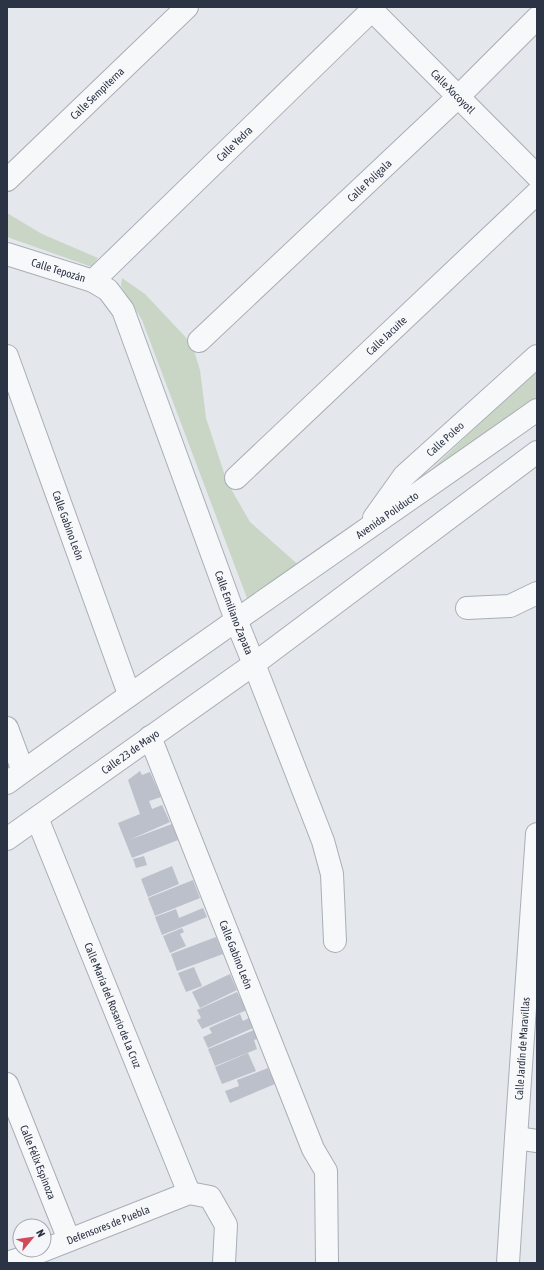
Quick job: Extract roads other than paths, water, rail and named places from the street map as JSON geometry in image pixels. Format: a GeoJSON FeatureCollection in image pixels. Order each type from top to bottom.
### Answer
{"type":"FeatureCollection","features":[{"type":"Feature","properties":{"kind":"street","name":"Calle Sempiterna"},"geometry":{"type":"LineString","coordinates":[[7,180],[187,7]]}},
{"type":"Feature","properties":{"kind":"street","name":"Calle Xocoyotl"},"geometry":{"type":"LineString","coordinates":[[372,8],[537,176]]}},
{"type":"Feature","properties":{"kind":"street","name":"Calle Yedra"},"geometry":{"type":"LineString","coordinates":[[101,286],[372,8]]}},
{"type":"Feature","properties":{"kind":"street","name":"Calle Polígala"},"geometry":{"type":"LineString","coordinates":[[199,341],[458,97],[537,18]]}},
{"type":"Feature","properties":{"kind":"street","name":"Calle Jacuite"},"geometry":{"type":"LineString","coordinates":[[236,478],[537,193]]}},
{"type":"Feature","properties":{"kind":"street","name":"Calle Tepozán"},"geometry":{"type":"LineString","coordinates":[[7,254],[101,286]]}},
{"type":"Feature","properties":{"kind":"street","name":"Calle Emiliano Zapata"},"geometry":{"type":"LineString","coordinates":[[101,286],[123,310],[236,620],[323,841],[332,874],[335,941]]}},
{"type":"Feature","properties":{"kind":"street","name":"Calle Gabino León"},"geometry":{"type":"LineString","coordinates":[[7,356],[129,694]]}},
{"type":"Feature","properties":{"kind":"street","name":"Calle Poleo"},"geometry":{"type":"LineString","coordinates":[[364,532],[404,476],[537,356]]}},
{"type":"Feature","properties":{"kind":"street","name":"Avenida Poliducto"},"geometry":{"type":"LineString","coordinates":[[236,620],[537,410]]}},
{"type":"Feature","properties":{"kind":"street"},"geometry":{"type":"LineString","coordinates":[[254,664],[537,452]]}},
{"type":"Feature","properties":{"kind":"street"},"geometry":{"type":"LineString","coordinates":[[467,608],[510,606],[537,593]]}},
{"type":"Feature","properties":{"kind":"street"},"geometry":{"type":"LineString","coordinates":[[7,728],[15,777],[129,694],[236,620]]}},
{"type":"Feature","properties":{"kind":"street","name":"Calle 23 de Mayo"},"geometry":{"type":"LineString","coordinates":[[7,839],[254,664]]}},
{"type":"Feature","properties":{"kind":"street","name":"Calle Gabino León"},"geometry":{"type":"LineString","coordinates":[[150,737],[310,1142],[326,1171],[327,1263]]}},
{"type":"Feature","properties":{"kind":"street","name":"Calle María del Rosario de La Cruz"},"geometry":{"type":"LineString","coordinates":[[37,818],[200,1195],[226,1225],[224,1263]]}},
{"type":"Feature","properties":{"kind":"street","name":"Calle Jardín de Maravillas"},"geometry":{"type":"LineString","coordinates":[[508,1263],[536,876],[537,834]]}},
{"type":"Feature","properties":{"kind":"street","name":"Calle Félix Espinoza"},"geometry":{"type":"LineString","coordinates":[[7,1084],[69,1240]]}},
{"type":"Feature","properties":{"kind":"street"},"geometry":{"type":"LineString","coordinates":[[516,1138],[537,1140]]}},
{"type":"Feature","properties":{"kind":"street","name":"Defensores de Puebla"},"geometry":{"type":"LineString","coordinates":[[7,1263],[34,1260],[69,1240],[200,1195]]}}]}
